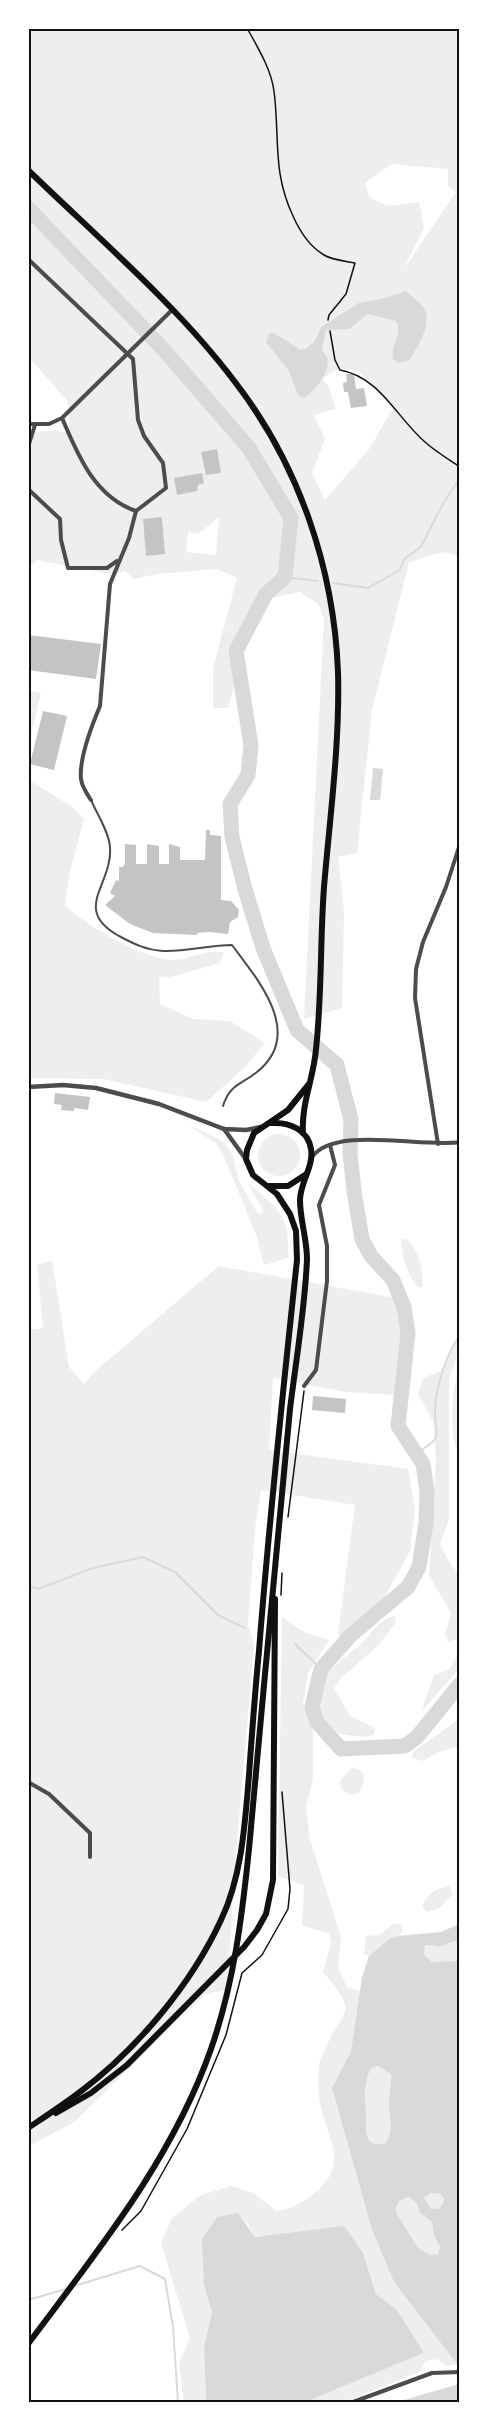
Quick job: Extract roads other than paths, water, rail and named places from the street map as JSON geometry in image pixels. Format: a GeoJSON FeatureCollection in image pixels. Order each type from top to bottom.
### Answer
{"type":"FeatureCollection","features":[{"type":"Feature","properties":{"kind":"main road"},"geometry":{"type":"LineString","coordinates":[[28,170],[172,310],[220,362],[267,430],[303,502],[326,580],[336,644],[337,716],[320,936],[318,1030],[315,1062],[303,1107],[305,1135],[311,1157],[300,1201],[307,1260],[277,1542],[240,1934],[229,1990],[211,2049],[188,2107],[169,2145],[130,2207],[28,2344]]}},
{"type":"Feature","properties":{"kind":"main road"},"geometry":{"type":"LineString","coordinates":[[28,2128],[80,2092],[111,2066],[167,2005],[195,1966],[222,1920],[232,1893],[246,1813],[267,1540],[297,1260],[296,1231],[290,1214],[268,1186],[253,1175],[247,1160],[249,1141],[261,1127],[272,1123],[296,1102],[309,1084]]}},
{"type":"Feature","properties":{"kind":"main road"},"geometry":{"type":"LineString","coordinates":[[272,1123],[289,1124],[305,1135]]}},
{"type":"Feature","properties":{"kind":"main road"},"geometry":{"type":"LineString","coordinates":[[268,1186],[288,1186],[305,1174]]}},
{"type":"Feature","properties":{"kind":"main road"},"geometry":{"type":"LineString","coordinates":[[28,2128],[91,2093],[127,2065],[244,1947],[266,1914],[273,1880],[277,1542]]}},
{"type":"Feature","properties":{"kind":"main road"},"geometry":{"type":"LineString","coordinates":[[246,1813],[248,1856]]}},
{"type":"Feature","properties":{"kind":"street"},"geometry":{"type":"LineString","coordinates":[[28,259],[133,359],[138,420],[144,436],[163,463],[166,488],[136,511],[129,538],[110,584],[100,706],[81,778],[83,788],[91,800]]}},
{"type":"Feature","properties":{"kind":"street"},"geometry":{"type":"LineString","coordinates":[[28,424],[49,424],[62,418],[172,310]]}},
{"type":"Feature","properties":{"kind":"street"},"geometry":{"type":"LineString","coordinates":[[62,418],[76,451],[97,486],[120,506],[136,511]]}},
{"type":"Feature","properties":{"kind":"street"},"geometry":{"type":"LineString","coordinates":[[28,447],[35,425]]}},
{"type":"Feature","properties":{"kind":"street"},"geometry":{"type":"LineString","coordinates":[[28,489],[60,519],[61,540],[68,568],[107,568],[118,561]]}},
{"type":"Feature","properties":{"kind":"street"},"geometry":{"type":"LineString","coordinates":[[438,1144],[415,998],[416,969],[423,942],[446,887],[459,844]]}},
{"type":"Feature","properties":{"kind":"street"},"geometry":{"type":"LineString","coordinates":[[28,1087],[63,1085],[96,1088],[178,1110],[224,1129],[246,1130],[261,1127]]}},
{"type":"Feature","properties":{"kind":"street"},"geometry":{"type":"LineString","coordinates":[[224,1129],[247,1160]]}},
{"type":"Feature","properties":{"kind":"street"},"geometry":{"type":"LineString","coordinates":[[305,1135],[316,1144],[328,1145]]}},
{"type":"Feature","properties":{"kind":"street"},"geometry":{"type":"LineString","coordinates":[[311,1157],[328,1145],[361,1138],[438,1144],[459,1142]]}},
{"type":"Feature","properties":{"kind":"street"},"geometry":{"type":"LineString","coordinates":[[304,1386],[316,1370],[327,1281],[327,1246],[319,1205],[335,1165],[328,1145]]}},
{"type":"Feature","properties":{"kind":"street"},"geometry":{"type":"LineString","coordinates":[[28,1782],[48,1794],[90,1833],[90,1857]]}},
{"type":"Feature","properties":{"kind":"street"},"geometry":{"type":"LineString","coordinates":[[353,2403],[425,2375],[459,2372]]}},
{"type":"Feature","properties":{"kind":"lane"},"geometry":{"type":"LineString","coordinates":[[91,800],[110,847],[96,902],[99,921],[125,939],[150,950],[232,945],[253,973],[276,1017],[279,1027],[271,1057],[257,1072],[234,1086],[226,1096],[223,1106]]}},
{"type":"Feature","properties":{"kind":"waterway"},"geometry":{"type":"LineString","coordinates":[[28,208],[165,351],[249,448],[291,518],[285,577],[266,594],[236,651],[251,745],[248,775],[230,804],[232,837],[263,948],[297,1030],[337,1065],[351,1120],[350,1152],[362,1239],[371,1256],[393,1280],[404,1307],[408,1333],[398,1426],[423,1464],[427,1491],[426,1523],[419,1567],[408,1587],[351,1635],[321,1669],[312,1707],[317,1722],[341,1749],[405,1746],[417,1737],[460,1684]]}},
{"type":"Feature","properties":{"kind":"waterway"},"geometry":{"type":"LineString","coordinates":[[333,583],[368,588],[400,570],[405,559],[423,543],[444,502],[460,479]]}},
{"type":"Feature","properties":{"kind":"waterway"},"geometry":{"type":"LineString","coordinates":[[285,577],[318,581]]}},
{"type":"Feature","properties":{"kind":"waterway"},"geometry":{"type":"LineString","coordinates":[[416,1453],[435,1439],[437,1430],[435,1406],[439,1385],[450,1352],[460,1335]]}},
{"type":"Feature","properties":{"kind":"waterway"},"geometry":{"type":"LineString","coordinates":[[28,1585],[38,1589],[93,1568],[143,1557],[175,1572],[218,1615],[245,1628]]}},
{"type":"Feature","properties":{"kind":"waterway"},"geometry":{"type":"LineString","coordinates":[[295,1644],[321,1669]]}},
{"type":"Feature","properties":{"kind":"waterway"},"geometry":{"type":"LineString","coordinates":[[74,2286],[140,2266],[165,2279],[173,2327],[178,2402]]}},
{"type":"Feature","properties":{"kind":"waterway"},"geometry":{"type":"LineString","coordinates":[[28,2300],[66,2289]]}}]}
